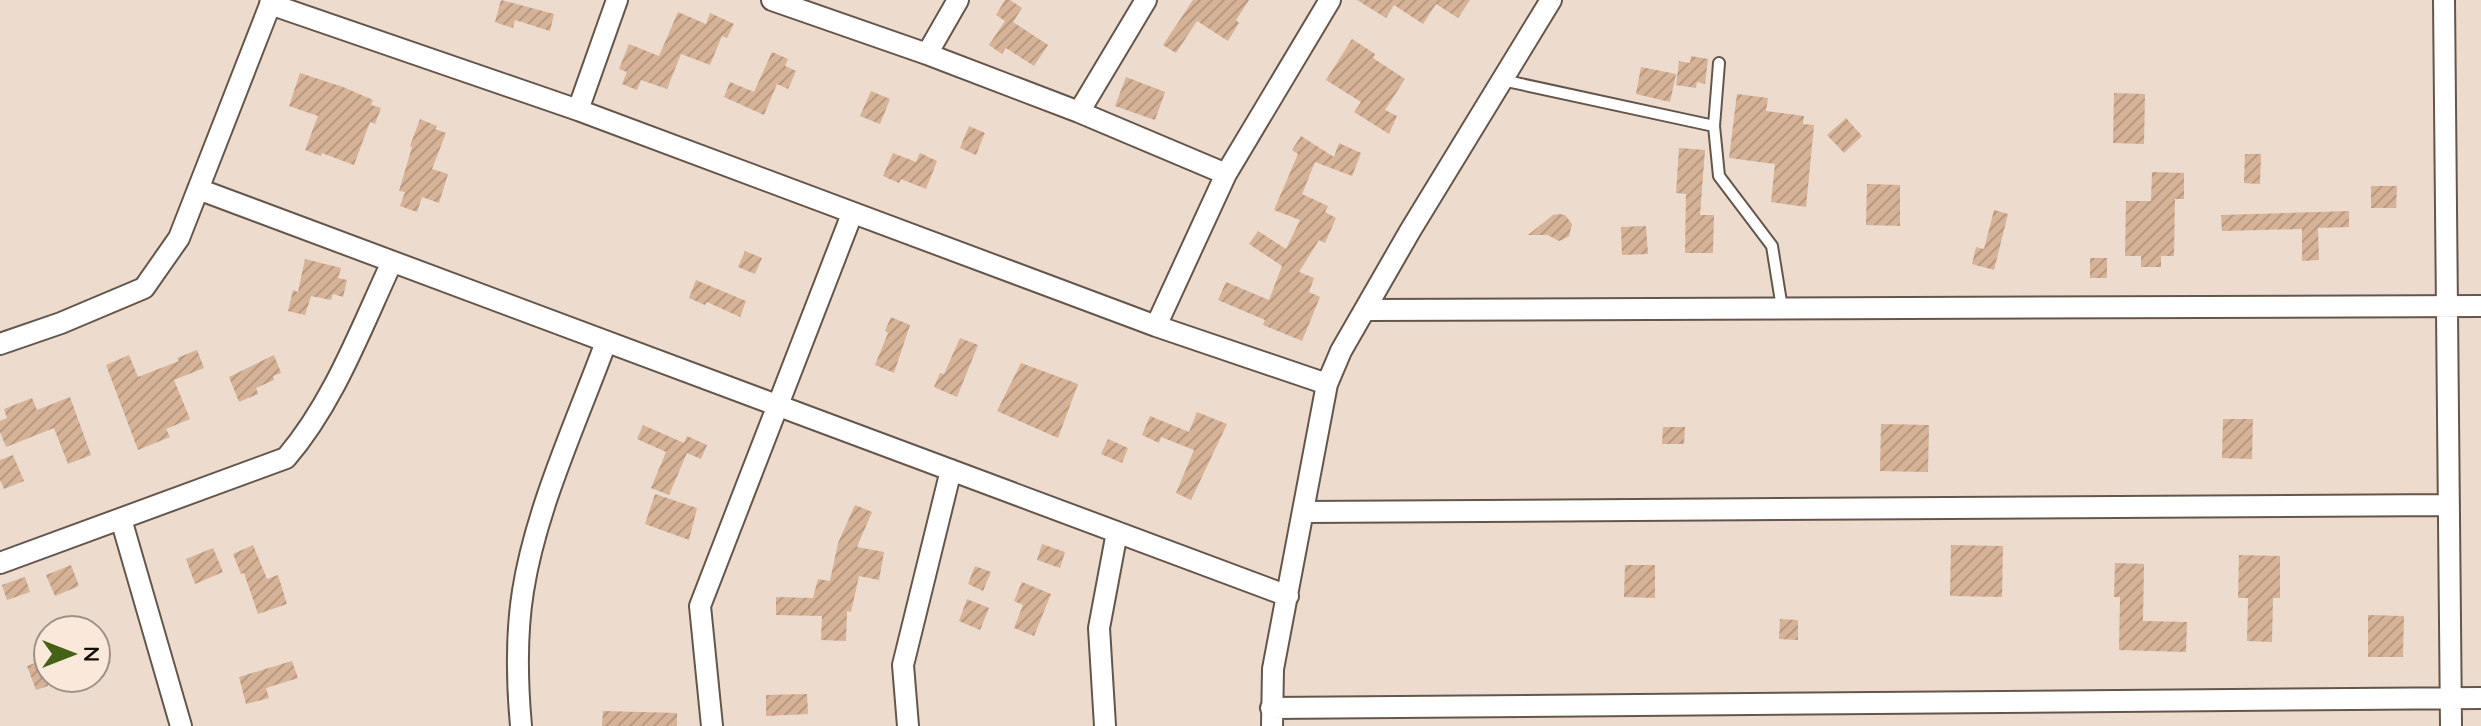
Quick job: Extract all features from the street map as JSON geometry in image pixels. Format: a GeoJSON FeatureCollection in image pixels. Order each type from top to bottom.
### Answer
{"type":"FeatureCollection","features":[{"type":"Feature","properties":{"kind":"street"},"geometry":{"type":"LineString","coordinates":[[578,110],[617,0]]}},
{"type":"Feature","properties":{"kind":"street"},"geometry":{"type":"LineString","coordinates":[[772,0],[1079,112],[1226,174]]}},
{"type":"Feature","properties":{"kind":"street"},"geometry":{"type":"LineString","coordinates":[[927,54],[958,0]]}},
{"type":"Feature","properties":{"kind":"street"},"geometry":{"type":"LineString","coordinates":[[1079,112],[1146,0]]}},
{"type":"Feature","properties":{"kind":"street"},"geometry":{"type":"LineString","coordinates":[[1156,326],[1226,174],[1330,0]]}},
{"type":"Feature","properties":{"kind":"street"},"geometry":{"type":"LineString","coordinates":[[1551,0],[1410,231],[1341,351],[1327,384],[1273,669],[1272,717],[2481,698]]}},
{"type":"Feature","properties":{"kind":"street"},"geometry":{"type":"LineString","coordinates":[[2444,0],[2451,726]]}},
{"type":"Feature","properties":{"kind":"street"},"geometry":{"type":"LineString","coordinates":[[0,344],[61,323],[144,288],[179,238],[271,2],[578,110],[1156,326],[1327,384]]}},
{"type":"Feature","properties":{"kind":"street"},"geometry":{"type":"LineString","coordinates":[[198,189],[1288,596]]}},
{"type":"Feature","properties":{"kind":"street"},"geometry":{"type":"LineString","coordinates":[[712,726],[700,606],[852,214]]}},
{"type":"Feature","properties":{"kind":"street"},"geometry":{"type":"LineString","coordinates":[[0,563],[286,458],[316,418],[392,262]]}},
{"type":"Feature","properties":{"kind":"street"},"geometry":{"type":"LineString","coordinates":[[1366,310],[2481,306]]}},
{"type":"Feature","properties":{"kind":"street"},"geometry":{"type":"LineString","coordinates":[[521,726],[517,679],[523,592],[545,505],[606,342]]}},
{"type":"Feature","properties":{"kind":"street"},"geometry":{"type":"LineString","coordinates":[[908,726],[903,665],[951,470]]}},
{"type":"Feature","properties":{"kind":"street"},"geometry":{"type":"LineString","coordinates":[[1303,512],[2449,505]]}},
{"type":"Feature","properties":{"kind":"street"},"geometry":{"type":"LineString","coordinates":[[121,519],[181,726]]}},
{"type":"Feature","properties":{"kind":"street"},"geometry":{"type":"LineString","coordinates":[[1105,726],[1099,628],[1117,532]]}},
{"type":"Feature","properties":{"kind":"lane"},"geometry":{"type":"LineString","coordinates":[[1719,63],[1714,126],[1719,176],[1772,246],[1782,308]]}},
{"type":"Feature","properties":{"kind":"lane"},"geometry":{"type":"LineString","coordinates":[[1502,80],[1714,126]]}},
{"type":"Feature","properties":{"kind":"building"},"geometry":{"type":"Polygon","coordinates":[[[501,0],[554,14],[550,31],[515,20],[513,28],[495,22],[501,0]]]}},
{"type":"Feature","properties":{"kind":"building"},"geometry":{"type":"Polygon","coordinates":[[[1005,0],[1022,8],[1013,22],[1048,45],[1034,66],[1006,48],[1002,54],[989,45],[1005,21],[996,15],[1005,0]]]}},
{"type":"Feature","properties":{"kind":"building"},"geometry":{"type":"Polygon","coordinates":[[[1193,0],[1249,0],[1236,20],[1239,23],[1228,41],[1197,21],[1176,53],[1163,45],[1193,0]]]}},
{"type":"Feature","properties":{"kind":"building"},"geometry":{"type":"Polygon","coordinates":[[[1357,0],[1470,0],[1458,18],[1436,4],[1423,24],[1394,5],[1386,18],[1357,0]]]}},
{"type":"Feature","properties":{"kind":"building"},"geometry":{"type":"Polygon","coordinates":[[[678,12],[706,24],[710,13],[734,24],[727,38],[722,36],[710,65],[681,54],[667,89],[641,80],[637,90],[622,84],[627,72],[619,69],[629,44],[659,56],[678,12]]]}},
{"type":"Feature","properties":{"kind":"building"},"geometry":{"type":"Polygon","coordinates":[[[1352,39],[1375,54],[1373,58],[1405,79],[1385,110],[1397,116],[1389,134],[1354,112],[1361,102],[1326,80],[1352,39]]]}},
{"type":"Feature","properties":{"kind":"building"},"geometry":{"type":"Polygon","coordinates":[[[772,52],[788,59],[785,66],[796,71],[788,89],[777,84],[764,115],[724,97],[730,82],[754,92],[772,52]]]}},
{"type":"Feature","properties":{"kind":"building"},"geometry":{"type":"Polygon","coordinates":[[[1691,56],[1708,59],[1705,84],[1697,82],[1696,88],[1676,85],[1679,61],[1690,63],[1691,56]]]}},
{"type":"Feature","properties":{"kind":"building"},"geometry":{"type":"Polygon","coordinates":[[[1641,67],[1676,74],[1670,102],[1636,94],[1641,67]]]}},
{"type":"Feature","properties":{"kind":"building"},"geometry":{"type":"Polygon","coordinates":[[[300,73],[343,87],[373,100],[371,105],[381,108],[375,124],[370,122],[354,165],[305,150],[318,116],[289,106],[300,73]]]}},
{"type":"Feature","properties":{"kind":"building"},"geometry":{"type":"Polygon","coordinates":[[[1126,77],[1165,92],[1155,120],[1115,106],[1126,77]]]}},
{"type":"Feature","properties":{"kind":"building"},"geometry":{"type":"Polygon","coordinates":[[[871,91],[890,99],[880,124],[860,116],[871,91]]]}},
{"type":"Feature","properties":{"kind":"building"},"geometry":{"type":"Polygon","coordinates":[[[2114,93],[2145,94],[2144,144],[2113,143],[2114,93]]]}},
{"type":"Feature","properties":{"kind":"building"},"geometry":{"type":"Polygon","coordinates":[[[1737,94],[1768,98],[1766,111],[1804,116],[1803,124],[1814,125],[1806,207],[1771,202],[1775,164],[1729,158],[1737,94]]]}},
{"type":"Feature","properties":{"kind":"building"},"geometry":{"type":"Polygon","coordinates":[[[1846,118],[1862,136],[1844,153],[1827,135],[1846,118]]]}},
{"type":"Feature","properties":{"kind":"building"},"geometry":{"type":"Polygon","coordinates":[[[420,119],[446,133],[432,169],[448,174],[439,203],[422,197],[417,212],[400,206],[405,192],[399,191],[420,119]]]}},
{"type":"Feature","properties":{"kind":"building"},"geometry":{"type":"Polygon","coordinates":[[[969,126],[985,133],[976,155],[960,148],[969,126]]]}},
{"type":"Feature","properties":{"kind":"building"},"geometry":{"type":"Polygon","coordinates":[[[1301,136],[1334,157],[1339,143],[1361,153],[1352,176],[1315,162],[1302,194],[1328,206],[1325,212],[1336,218],[1325,243],[1319,240],[1299,272],[1314,278],[1309,292],[1320,297],[1302,341],[1263,325],[1265,320],[1218,300],[1226,282],[1269,300],[1282,266],[1249,244],[1258,231],[1286,249],[1300,220],[1274,210],[1298,154],[1292,150],[1301,136]]]}},
{"type":"Feature","properties":{"kind":"building"},"geometry":{"type":"Polygon","coordinates":[[[1679,148],[1705,150],[1700,215],[1714,215],[1713,253],[1685,253],[1686,194],[1676,193],[1679,148]]]}},
{"type":"Feature","properties":{"kind":"building"},"geometry":{"type":"Polygon","coordinates":[[[893,153],[916,162],[920,153],[937,161],[926,189],[883,176],[893,153]]]}},
{"type":"Feature","properties":{"kind":"building"},"geometry":{"type":"Polygon","coordinates":[[[2245,154],[2261,154],[2260,184],[2244,183],[2245,154]]]}},
{"type":"Feature","properties":{"kind":"building"},"geometry":{"type":"Polygon","coordinates":[[[2152,172],[2184,173],[2184,199],[2175,199],[2174,256],[2161,256],[2161,267],[2141,267],[2141,256],[2125,256],[2126,201],[2151,201],[2152,172]]]}},
{"type":"Feature","properties":{"kind":"building"},"geometry":{"type":"Polygon","coordinates":[[[1867,184],[1900,185],[1900,226],[1866,225],[1867,184]]]}},
{"type":"Feature","properties":{"kind":"building"},"geometry":{"type":"Polygon","coordinates":[[[2371,186],[2397,186],[2396,208],[2371,208],[2371,186]]]}},
{"type":"Feature","properties":{"kind":"building"},"geometry":{"type":"Polygon","coordinates":[[[1994,210],[2008,214],[1994,270],[1972,264],[1976,247],[1984,249],[1994,210]]]}},
{"type":"Feature","properties":{"kind":"building"},"geometry":{"type":"Polygon","coordinates":[[[2349,211],[2349,227],[2318,228],[2319,260],[2302,261],[2302,229],[2222,231],[2221,215],[2349,211]]]}},
{"type":"Feature","properties":{"kind":"building"},"geometry":{"type":"Polygon","coordinates":[[[1553,215],[1565,215],[1572,224],[1569,236],[1559,241],[1548,235],[1528,235],[1553,215]]]}},
{"type":"Feature","properties":{"kind":"building"},"geometry":{"type":"Polygon","coordinates":[[[1646,226],[1648,254],[1622,255],[1621,227],[1646,226]]]}},
{"type":"Feature","properties":{"kind":"building"},"geometry":{"type":"Polygon","coordinates":[[[745,251],[762,258],[755,274],[738,267],[745,251]]]}},
{"type":"Feature","properties":{"kind":"building"},"geometry":{"type":"Polygon","coordinates":[[[2090,258],[2107,258],[2107,278],[2090,278],[2090,258]]]}},
{"type":"Feature","properties":{"kind":"building"},"geometry":{"type":"Polygon","coordinates":[[[305,259],[341,268],[338,278],[347,280],[343,297],[333,294],[331,300],[311,296],[305,315],[288,311],[293,290],[298,292],[305,259]]]}},
{"type":"Feature","properties":{"kind":"building"},"geometry":{"type":"Polygon","coordinates":[[[696,280],[746,301],[740,317],[707,302],[705,305],[689,298],[696,280]]]}},
{"type":"Feature","properties":{"kind":"building"},"geometry":{"type":"Polygon","coordinates":[[[891,317],[910,325],[894,373],[875,365],[891,317]]]}},
{"type":"Feature","properties":{"kind":"building"},"geometry":{"type":"Polygon","coordinates":[[[960,338],[978,345],[957,397],[934,387],[940,373],[944,374],[960,338]]]}},
{"type":"Feature","properties":{"kind":"building"},"geometry":{"type":"Polygon","coordinates":[[[197,350],[204,368],[174,380],[190,419],[166,429],[170,437],[138,450],[106,365],[129,355],[138,377],[179,361],[177,358],[197,350]]]}},
{"type":"Feature","properties":{"kind":"building"},"geometry":{"type":"Polygon","coordinates":[[[274,355],[281,373],[273,376],[274,380],[256,388],[258,394],[239,402],[229,377],[274,355]]]}},
{"type":"Feature","properties":{"kind":"building"},"geometry":{"type":"Polygon","coordinates":[[[1021,363],[1078,384],[1058,438],[997,411],[1021,363]]]}},
{"type":"Feature","properties":{"kind":"building"},"geometry":{"type":"Polygon","coordinates":[[[70,397],[91,455],[68,464],[54,428],[6,447],[0,432],[0,421],[7,418],[4,409],[32,398],[37,410],[70,397]]]}},
{"type":"Feature","properties":{"kind":"building"},"geometry":{"type":"Polygon","coordinates":[[[1197,412],[1227,424],[1191,500],[1176,493],[1194,450],[1161,437],[1159,443],[1142,435],[1150,416],[1189,432],[1197,412]]]}},
{"type":"Feature","properties":{"kind":"building"},"geometry":{"type":"Polygon","coordinates":[[[2223,419],[2253,419],[2252,459],[2222,458],[2223,419]]]}},
{"type":"Feature","properties":{"kind":"building"},"geometry":{"type":"Polygon","coordinates":[[[1881,424],[1929,425],[1928,472],[1880,471],[1881,424]]]}},
{"type":"Feature","properties":{"kind":"building"},"geometry":{"type":"Polygon","coordinates":[[[643,425],[684,443],[687,436],[707,445],[701,459],[687,453],[669,495],[651,488],[666,452],[637,439],[643,425]]]}},
{"type":"Feature","properties":{"kind":"building"},"geometry":{"type":"Polygon","coordinates":[[[1663,427],[1685,427],[1684,444],[1662,444],[1663,427]]]}},
{"type":"Feature","properties":{"kind":"building"},"geometry":{"type":"Polygon","coordinates":[[[1108,439],[1128,448],[1122,463],[1101,454],[1108,439]]]}},
{"type":"Feature","properties":{"kind":"building"},"geometry":{"type":"Polygon","coordinates":[[[13,455],[24,481],[4,489],[0,480],[0,460],[13,455]]]}},
{"type":"Feature","properties":{"kind":"building"},"geometry":{"type":"Polygon","coordinates":[[[655,494],[697,508],[689,540],[645,524],[655,494]]]}},
{"type":"Feature","properties":{"kind":"building"},"geometry":{"type":"Polygon","coordinates":[[[855,505],[872,512],[857,547],[884,552],[879,580],[859,576],[851,612],[847,611],[846,641],[821,640],[822,616],[776,615],[776,597],[813,598],[818,579],[830,581],[838,543],[855,505]]]}},
{"type":"Feature","properties":{"kind":"building"},"geometry":{"type":"Polygon","coordinates":[[[1042,544],[1065,552],[1060,568],[1037,560],[1042,544]]]}},
{"type":"Feature","properties":{"kind":"building"},"geometry":{"type":"Polygon","coordinates":[[[253,545],[267,579],[278,575],[287,604],[258,614],[244,573],[241,574],[233,554],[253,545]]]}},
{"type":"Feature","properties":{"kind":"building"},"geometry":{"type":"Polygon","coordinates":[[[1951,545],[2003,546],[2002,597],[1950,596],[1951,545]]]}},
{"type":"Feature","properties":{"kind":"building"},"geometry":{"type":"Polygon","coordinates":[[[213,548],[223,572],[195,584],[186,559],[213,548]]]}},
{"type":"Feature","properties":{"kind":"building"},"geometry":{"type":"Polygon","coordinates":[[[2239,555],[2280,556],[2280,598],[2273,598],[2272,642],[2247,641],[2248,598],[2238,598],[2239,555]]]}},
{"type":"Feature","properties":{"kind":"building"},"geometry":{"type":"Polygon","coordinates":[[[2115,563],[2144,564],[2143,621],[2187,622],[2186,652],[2119,650],[2120,597],[2114,597],[2115,563]]]}},
{"type":"Feature","properties":{"kind":"building"},"geometry":{"type":"Polygon","coordinates":[[[71,565],[79,586],[55,596],[46,575],[71,565]]]}},
{"type":"Feature","properties":{"kind":"building"},"geometry":{"type":"Polygon","coordinates":[[[1625,565],[1655,565],[1655,598],[1624,597],[1625,565]]]}},
{"type":"Feature","properties":{"kind":"building"},"geometry":{"type":"Polygon","coordinates":[[[975,566],[991,572],[983,591],[968,584],[975,566]]]}},
{"type":"Feature","properties":{"kind":"building"},"geometry":{"type":"Polygon","coordinates":[[[25,577],[30,592],[7,600],[2,585],[25,577]]]}},
{"type":"Feature","properties":{"kind":"building"},"geometry":{"type":"Polygon","coordinates":[[[1022,582],[1051,594],[1034,636],[1014,628],[1023,605],[1014,601],[1022,582]]]}},
{"type":"Feature","properties":{"kind":"building"},"geometry":{"type":"Polygon","coordinates":[[[967,599],[989,608],[980,630],[959,621],[967,599]]]}},
{"type":"Feature","properties":{"kind":"building"},"geometry":{"type":"Polygon","coordinates":[[[2368,615],[2404,616],[2403,657],[2368,657],[2368,615]]]}},
{"type":"Feature","properties":{"kind":"building"},"geometry":{"type":"Polygon","coordinates":[[[1780,619],[1798,620],[1798,640],[1779,639],[1780,619]]]}},
{"type":"Feature","properties":{"kind":"building"},"geometry":{"type":"Polygon","coordinates":[[[292,661],[298,678],[266,688],[269,698],[246,704],[239,677],[292,661]]]}},
{"type":"Feature","properties":{"kind":"building"},"geometry":{"type":"Polygon","coordinates":[[[807,694],[808,714],[766,716],[766,695],[807,694]]]}},
{"type":"Feature","properties":{"kind":"building"},"geometry":{"type":"Polygon","coordinates":[[[603,711],[677,713],[677,726],[602,726],[603,711]]]}}]}
